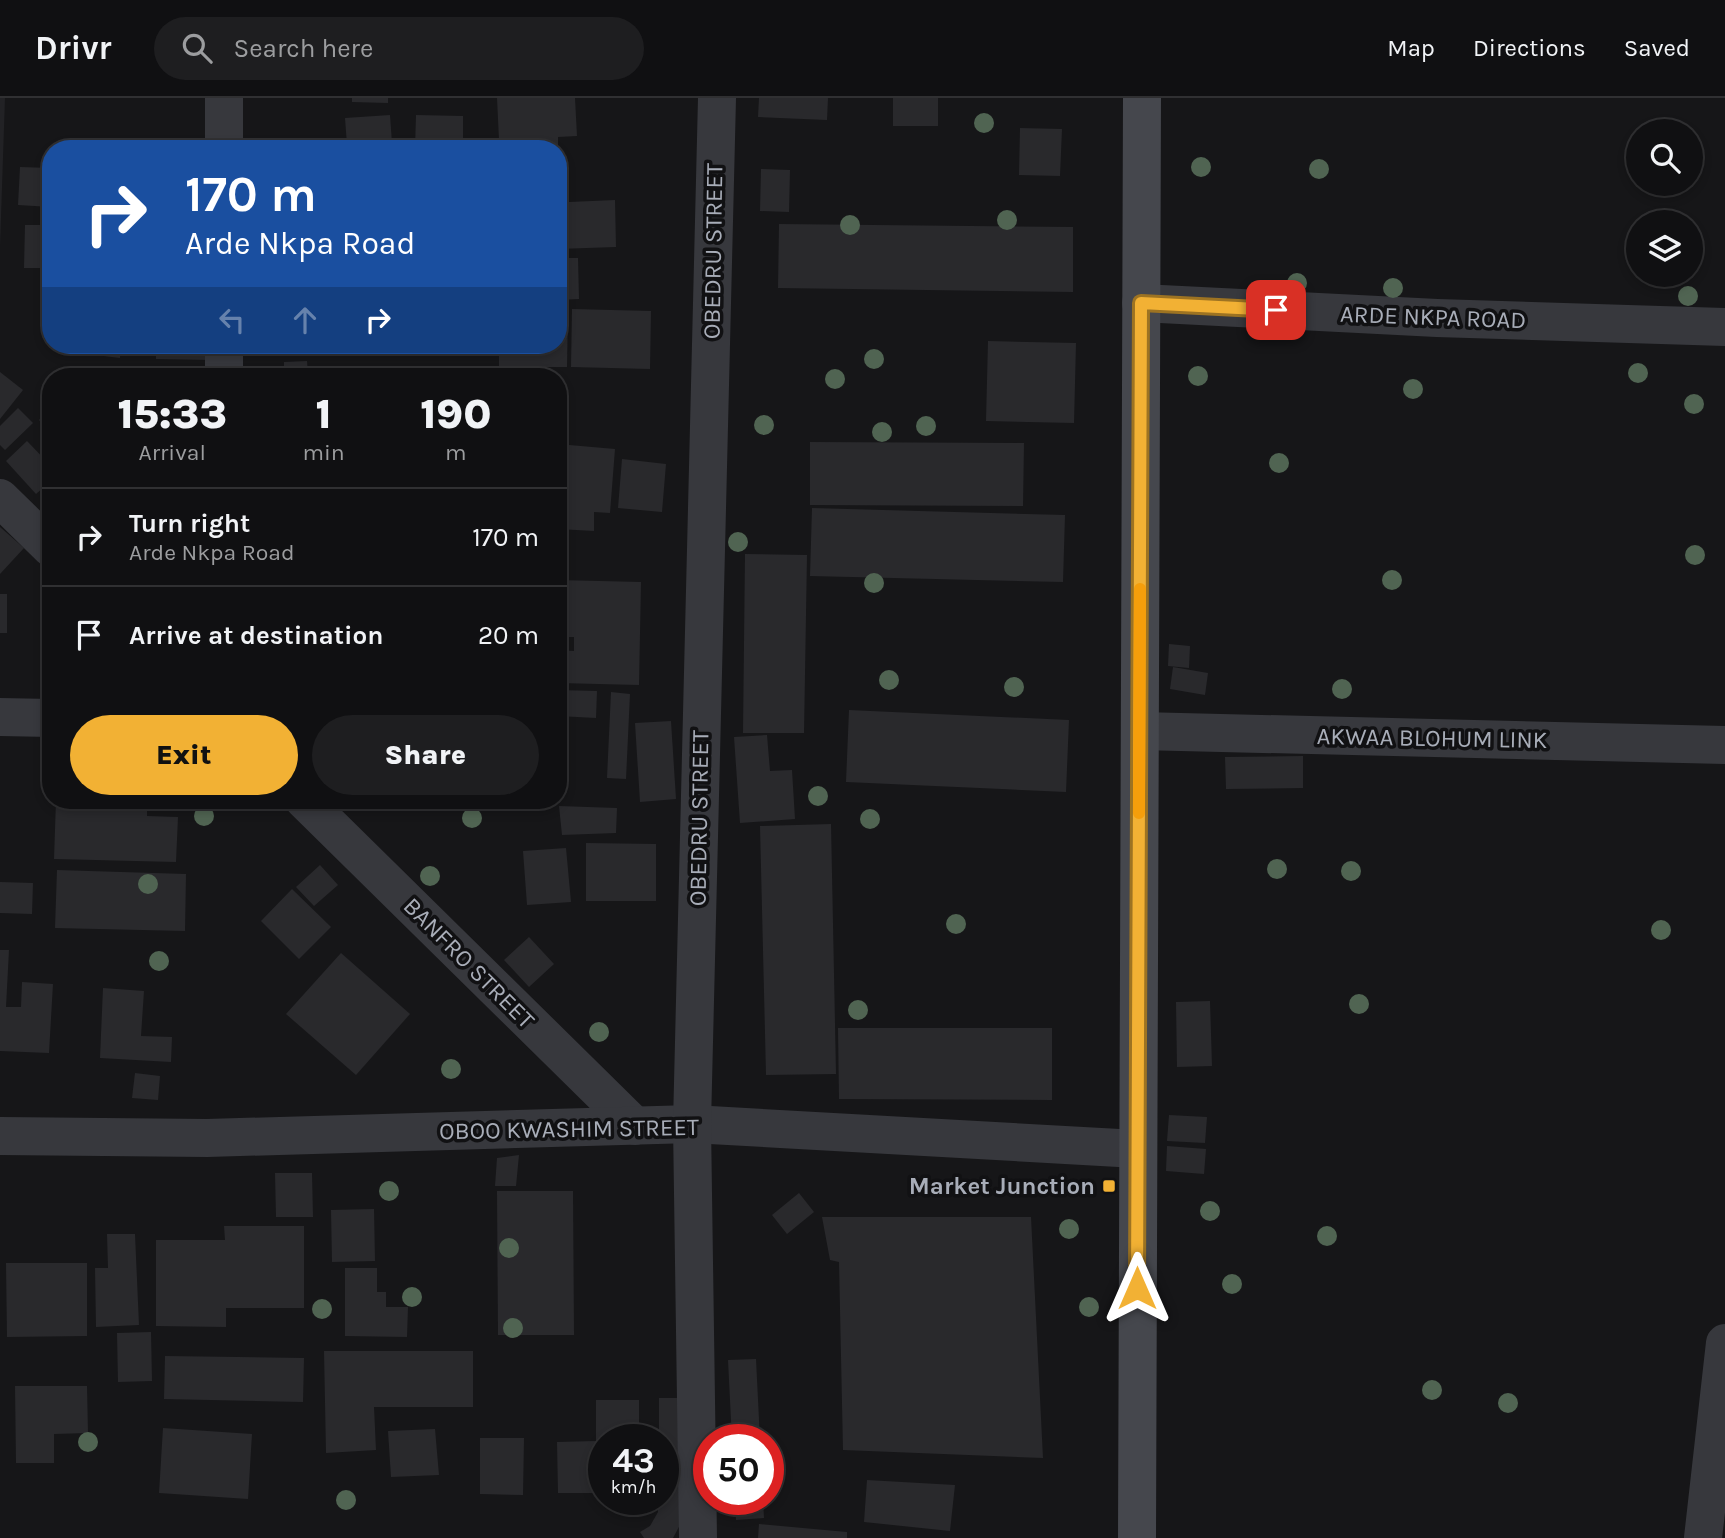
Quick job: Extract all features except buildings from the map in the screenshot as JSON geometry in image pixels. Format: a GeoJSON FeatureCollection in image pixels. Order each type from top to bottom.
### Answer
{"type":"FeatureCollection","features":[{"type":"Feature","properties":{"kind":"main road"},"geometry":{"type":"LineString","coordinates":[[1137,1538],[1142,98]]}},
{"type":"Feature","properties":{"kind":"street"},"geometry":{"type":"LineString","coordinates":[[224,98],[224,140]]}},
{"type":"Feature","properties":{"kind":"street","name":"OBEDRU STREET"},"geometry":{"type":"LineString","coordinates":[[698,1538],[692,1125],[716,98]]}},
{"type":"Feature","properties":{"kind":"street","name":"ARDE NKPA ROAD"},"geometry":{"type":"LineString","coordinates":[[1141,303],[1437,318],[1725,327]]}},
{"type":"Feature","properties":{"kind":"street"},"geometry":{"type":"LineString","coordinates":[[0,498],[42,539]]}},
{"type":"Feature","properties":{"kind":"street"},"geometry":{"type":"LineString","coordinates":[[0,717],[42,718]]}},
{"type":"Feature","properties":{"kind":"street","name":"AKWAA BLOHUM LINK"},"geometry":{"type":"LineString","coordinates":[[1140,732],[1725,745]]}},
{"type":"Feature","properties":{"kind":"street","name":"BANFRO STREET"},"geometry":{"type":"LineString","coordinates":[[313,809],[635,1126]]}},
{"type":"Feature","properties":{"kind":"street","name":"OBOO KWASHIM STREET"},"geometry":{"type":"LineString","coordinates":[[0,1136],[207,1138],[692,1125],[1137,1149]]}},
{"type":"Feature","properties":{"kind":"street"},"geometry":{"type":"LineString","coordinates":[[1703,1538],[1725,1343]]}},
{"type":"Feature","properties":{"kind":"shaded area"},"geometry":{"type":"Polygon","coordinates":[[[0,98],[5,98],[0,247],[0,98]]]}},
{"type":"Feature","properties":{"kind":"slow traffic"},"geometry":{"type":"LineString","coordinates":[[1139,813],[1140,589]]}},
{"type":"Feature","properties":{"kind":"place","name":"Market Junction"},"geometry":{"type":"Point","coordinates":[1109,1186]}},
{"type":"Feature","properties":{"kind":"route"},"geometry":{"type":"LineString","coordinates":[[1137,1288],[1141,303],[1276,310]]}}]}
